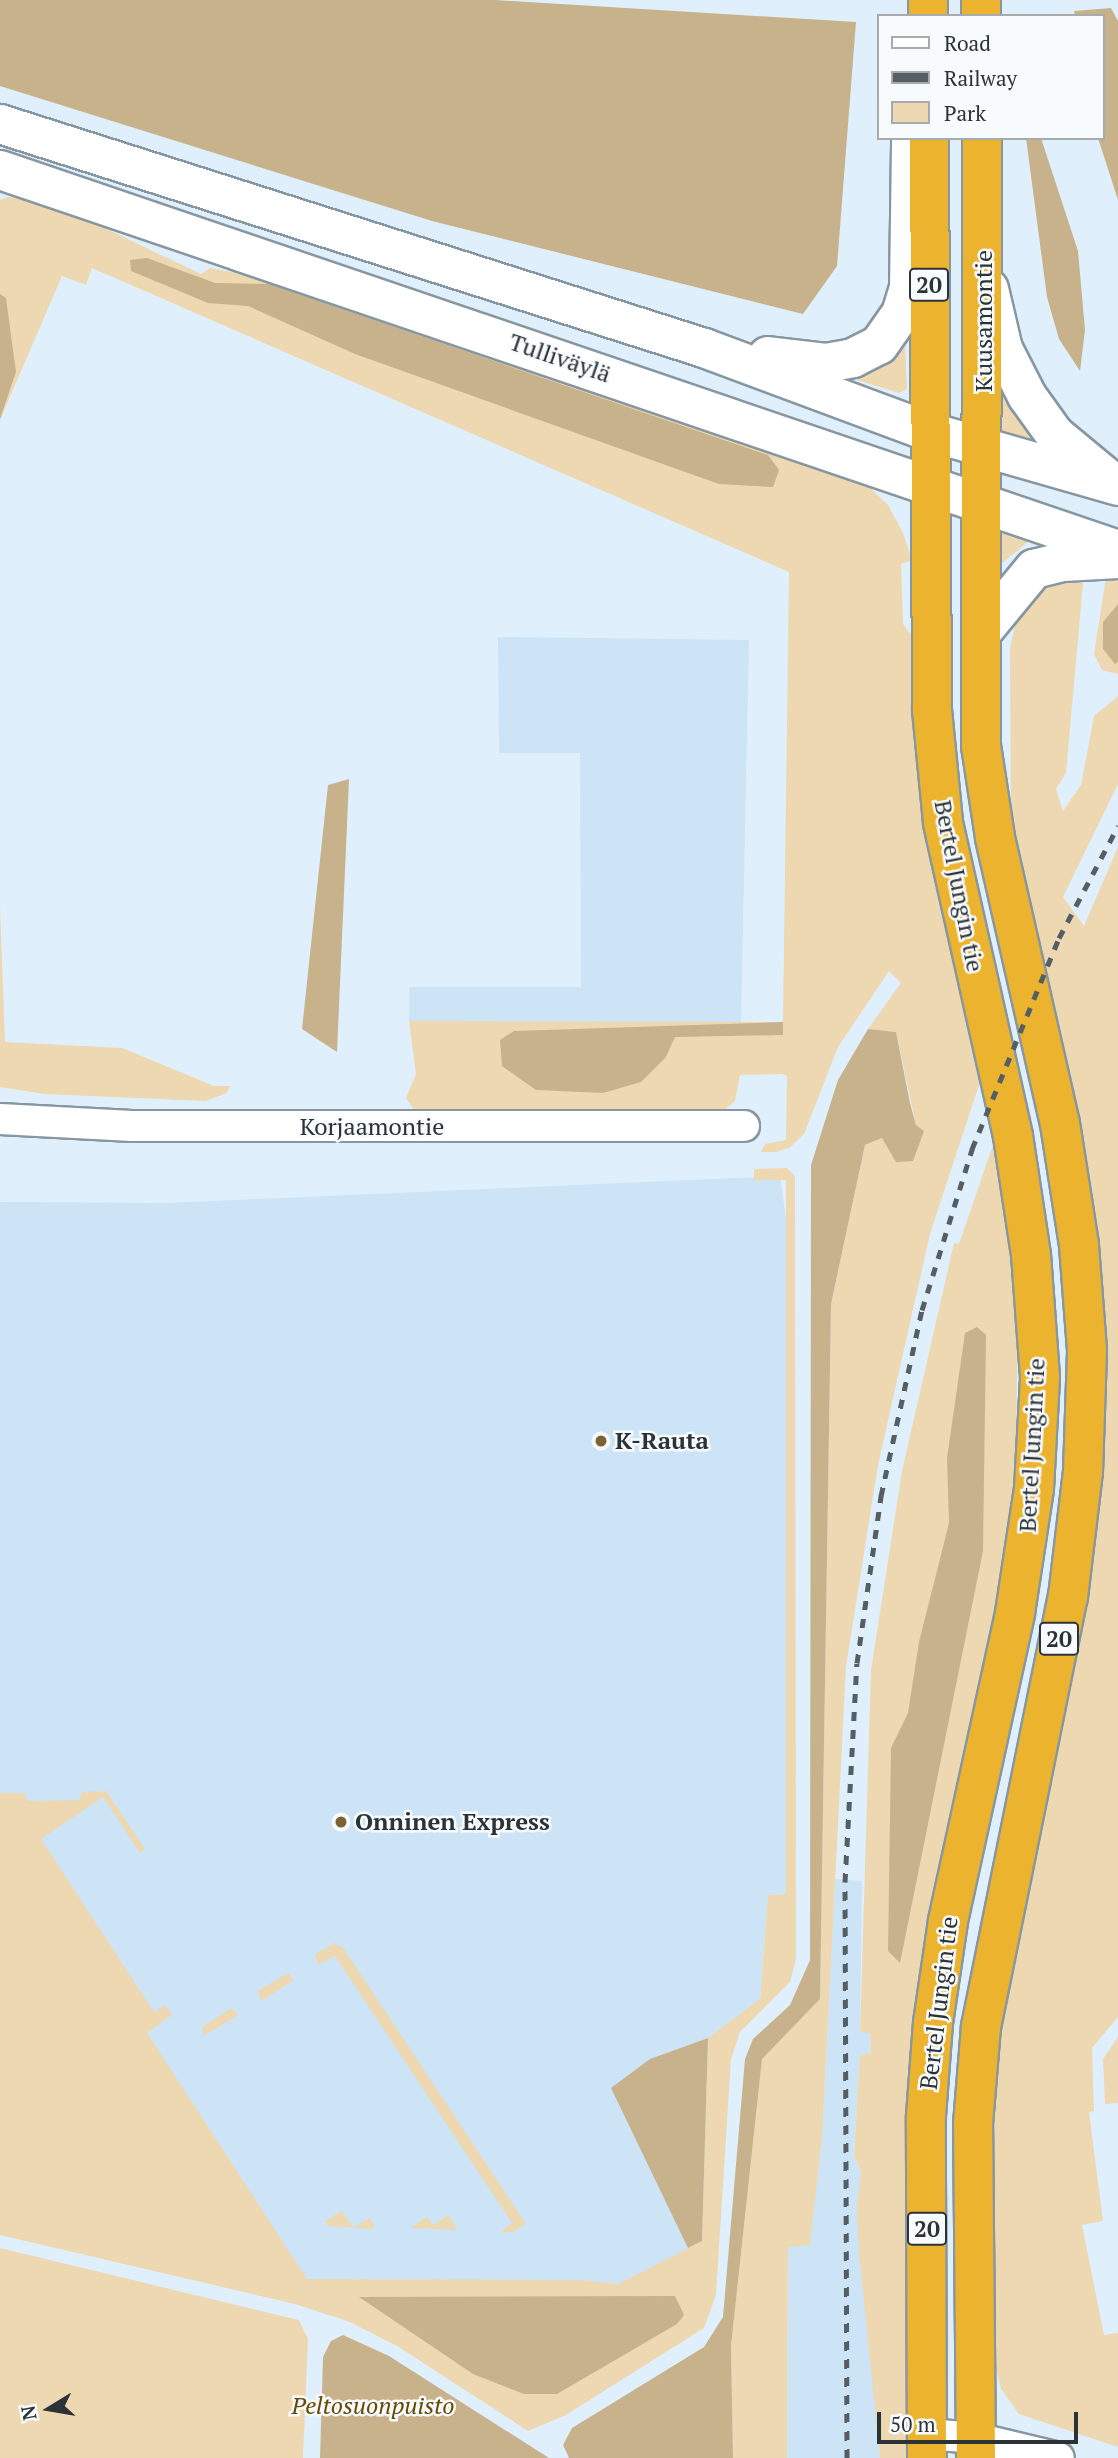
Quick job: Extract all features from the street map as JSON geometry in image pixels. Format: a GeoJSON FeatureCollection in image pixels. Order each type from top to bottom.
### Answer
{"type":"FeatureCollection","features":[{"type":"Feature","properties":{"kind":"highway","name":"20"},"geometry":{"type":"LineString","coordinates":[[929,140],[930,432]]}},
{"type":"Feature","properties":{"kind":"highway","name":"Kuusamontie"},"geometry":{"type":"LineString","coordinates":[[982,140],[984,505]]}},
{"type":"Feature","properties":{"kind":"highway","name":"Bertel Jungin tie"},"geometry":{"type":"LineString","coordinates":[[927,2446],[926,2116],[933,2023],[948,1921],[1016,1613],[1034,1489],[1040,1377],[1031,1255],[1013,1136],[943,822],[932,709],[930,432]]}},
{"type":"Feature","properties":{"kind":"highway","name":"Bertel Jungin tie"},"geometry":{"type":"LineString","coordinates":[[976,2448],[974,2124],[981,2027],[1068,1597],[1083,1472],[1087,1350],[1079,1245],[1060,1124],[991,811],[981,746],[984,505]]}},
{"type":"Feature","properties":{"kind":"main road"},"geometry":{"type":"LineString","coordinates":[[0,124],[705,348],[930,432],[1117,486]]}},
{"type":"Feature","properties":{"kind":"main road"},"geometry":{"type":"LineString","coordinates":[[705,348],[826,363],[879,345],[901,314],[909,288],[911,140]]}},
{"type":"Feature","properties":{"kind":"main road","name":"Tulliväylä"},"geometry":{"type":"LineString","coordinates":[[0,170],[1118,550]]}},
{"type":"Feature","properties":{"kind":"main road"},"geometry":{"type":"LineString","coordinates":[[984,267],[1003,349],[1027,396],[1055,435],[1117,486]]}},
{"type":"Feature","properties":{"kind":"main road"},"geometry":{"type":"LineString","coordinates":[[982,632],[1034,569],[1063,562],[1118,559]]}},
{"type":"Feature","properties":{"kind":"street","name":"Korjaamontie"},"geometry":{"type":"LineString","coordinates":[[0,1119],[132,1126],[744,1126]]}},
{"type":"Feature","properties":{"kind":"street"},"geometry":{"type":"LineString","coordinates":[[927,2446],[976,2448],[1059,2458]]}},
{"type":"Feature","properties":{"kind":"shaded area"},"geometry":{"type":"Polygon","coordinates":[[[498,637],[749,640],[741,1023],[409,1021],[409,987],[581,987],[580,753],[499,753],[498,637]]]}},
{"type":"Feature","properties":{"kind":"shaded area"},"geometry":{"type":"Polygon","coordinates":[[[780,1176],[786,1219],[786,1894],[768,1895],[760,1999],[708,2038],[650,2059],[680,2226],[705,2296],[314,2297],[0,1812],[0,1202],[168,1203],[780,1176]]]}},
{"type":"Feature","properties":{"kind":"shaded area"},"geometry":{"type":"Polygon","coordinates":[[[835,1879],[862,1881],[860,2031],[870,2033],[871,2054],[860,2055],[854,2155],[861,2172],[863,2189],[857,2207],[880,2458],[787,2458],[788,2246],[809,2245],[822,2138],[835,1879]]]}},
{"type":"Feature","properties":{"kind":"green space"},"geometry":{"type":"Polygon","coordinates":[[[0,0],[495,0],[856,22],[837,266],[803,314],[432,221],[0,86],[0,0]]]}},
{"type":"Feature","properties":{"kind":"green space"},"geometry":{"type":"Polygon","coordinates":[[[1111,8],[1118,21],[1118,200],[1099,140],[1104,140],[1104,14],[1075,14],[1074,11],[1111,8]]]}},
{"type":"Feature","properties":{"kind":"green space"},"geometry":{"type":"Polygon","coordinates":[[[1026,140],[1042,140],[1078,251],[1085,330],[1080,371],[1059,339],[1047,297],[1026,140]]]}},
{"type":"Feature","properties":{"kind":"green space"},"geometry":{"type":"Polygon","coordinates":[[[7,197],[31,198],[65,209],[201,274],[210,268],[275,280],[848,476],[869,487],[888,505],[903,533],[912,560],[901,564],[903,624],[914,639],[982,1076],[930,1234],[878,1465],[846,1667],[822,2138],[810,2245],[788,2247],[787,2458],[733,2458],[731,2346],[762,2058],[820,1999],[831,1304],[865,1145],[916,1125],[896,1032],[868,1029],[901,983],[889,971],[838,1047],[804,1134],[789,1148],[776,1152],[761,1152],[765,1144],[786,1140],[787,1076],[782,1074],[740,1075],[735,1101],[723,1111],[712,1112],[416,1113],[406,1098],[416,1074],[409,1021],[783,1022],[789,572],[92,268],[86,285],[62,276],[0,420],[0,200],[7,197]]]}},
{"type":"Feature","properties":{"kind":"green space"},"geometry":{"type":"Polygon","coordinates":[[[147,258],[215,283],[269,284],[768,455],[779,470],[773,487],[719,484],[355,354],[248,306],[208,303],[131,271],[130,260],[147,258]]]}},
{"type":"Feature","properties":{"kind":"green space"},"geometry":{"type":"Polygon","coordinates":[[[0,294],[6,298],[16,372],[0,419],[0,294]]]}},
{"type":"Feature","properties":{"kind":"green space"},"geometry":{"type":"Polygon","coordinates":[[[905,345],[907,389],[899,393],[857,380],[856,373],[905,345]]]}},
{"type":"Feature","properties":{"kind":"green space"},"geometry":{"type":"Polygon","coordinates":[[[1002,394],[1027,430],[1040,443],[1001,431],[1002,394]]]}},
{"type":"Feature","properties":{"kind":"green space"},"geometry":{"type":"Polygon","coordinates":[[[1002,532],[1029,541],[1001,564],[1002,532]]]}},
{"type":"Feature","properties":{"kind":"green space"},"geometry":{"type":"Polygon","coordinates":[[[1084,572],[1066,773],[1056,789],[1063,811],[1081,785],[1094,716],[1118,696],[1118,784],[1063,897],[1084,926],[1118,847],[1118,2017],[1092,2048],[1094,2111],[1089,2112],[1103,2221],[1082,2225],[1104,2335],[1118,2333],[1118,2447],[1019,2414],[1001,2389],[991,2348],[990,2114],[997,2037],[1097,1499],[1011,832],[1010,649],[1018,610],[1037,584],[1084,572]]]}},
{"type":"Feature","properties":{"kind":"green space"},"geometry":{"type":"Polygon","coordinates":[[[1106,577],[1118,581],[1118,674],[1102,670],[1094,654],[1106,577]]]}},
{"type":"Feature","properties":{"kind":"green space"},"geometry":{"type":"Polygon","coordinates":[[[1118,604],[1118,662],[1115,664],[1103,649],[1103,622],[1118,604]]]}},
{"type":"Feature","properties":{"kind":"green space"},"geometry":{"type":"Polygon","coordinates":[[[349,779],[337,1052],[302,1029],[328,785],[349,779]]]}},
{"type":"Feature","properties":{"kind":"green space"},"geometry":{"type":"Polygon","coordinates":[[[0,905],[5,1042],[122,1048],[214,1086],[230,1086],[227,1093],[206,1101],[45,1094],[0,1087],[0,905]]]}},
{"type":"Feature","properties":{"kind":"green space"},"geometry":{"type":"Polygon","coordinates":[[[783,1022],[783,1035],[675,1037],[666,1057],[641,1082],[603,1093],[536,1090],[502,1066],[500,1040],[514,1031],[783,1022]]]}},
{"type":"Feature","properties":{"kind":"green space"},"geometry":{"type":"Polygon","coordinates":[[[868,1029],[896,1032],[916,1125],[924,1131],[913,1161],[896,1162],[882,1138],[865,1145],[831,1304],[820,1999],[762,2059],[731,2346],[733,2458],[569,2458],[563,2445],[572,2428],[704,2347],[723,2317],[745,2059],[753,2039],[790,2005],[810,1960],[811,1165],[838,1080],[868,1029]]]}},
{"type":"Feature","properties":{"kind":"green space"},"geometry":{"type":"Polygon","coordinates":[[[995,1139],[1018,1325],[1015,1489],[999,1606],[909,2105],[907,2458],[880,2458],[859,2253],[857,2207],[861,2172],[854,2155],[860,2055],[871,2053],[870,2033],[860,2032],[871,1670],[902,1471],[954,1243],[959,1244],[995,1139]]]}},
{"type":"Feature","properties":{"kind":"green space"},"geometry":{"type":"Polygon","coordinates":[[[787,1168],[795,1176],[796,1959],[790,1982],[740,2032],[731,2059],[716,2295],[704,2328],[566,2415],[528,2431],[397,2346],[350,2322],[295,2304],[0,2235],[0,1793],[24,1793],[28,1801],[79,1800],[82,1792],[106,1791],[145,1849],[140,1853],[103,1797],[41,1839],[154,2012],[165,2005],[172,2015],[147,2033],[307,2279],[581,2280],[618,2284],[702,2241],[708,2038],[760,1999],[768,1895],[786,1894],[786,1180],[754,1180],[754,1169],[787,1168]]]}},
{"type":"Feature","properties":{"kind":"green space"},"geometry":{"type":"Polygon","coordinates":[[[977,1327],[986,1335],[983,1551],[900,1963],[888,1951],[891,1748],[908,1713],[919,1642],[949,1523],[947,1458],[965,1333],[977,1327]]]}},
{"type":"Feature","properties":{"kind":"green space"},"geometry":{"type":"Polygon","coordinates":[[[335,1943],[344,1949],[526,2224],[513,2232],[500,2232],[512,2223],[335,1956],[318,1965],[315,1954],[335,1943]]]}},
{"type":"Feature","properties":{"kind":"green space"},"geometry":{"type":"Polygon","coordinates":[[[288,1973],[294,1980],[261,2001],[258,1991],[288,1973]]]}},
{"type":"Feature","properties":{"kind":"green space"},"geometry":{"type":"Polygon","coordinates":[[[232,2008],[238,2015],[204,2036],[202,2027],[232,2008]]]}},
{"type":"Feature","properties":{"kind":"green space"},"geometry":{"type":"Polygon","coordinates":[[[1118,2037],[1118,2103],[1105,2104],[1103,2059],[1118,2037]]]}},
{"type":"Feature","properties":{"kind":"green space"},"geometry":{"type":"Polygon","coordinates":[[[708,2038],[702,2241],[688,2248],[611,2088],[650,2059],[708,2038]]]}},
{"type":"Feature","properties":{"kind":"green space"},"geometry":{"type":"Polygon","coordinates":[[[342,2211],[353,2227],[370,2218],[375,2227],[373,2229],[328,2226],[325,2221],[342,2211]]]}},
{"type":"Feature","properties":{"kind":"green space"},"geometry":{"type":"Polygon","coordinates":[[[449,2215],[457,2230],[410,2228],[427,2217],[433,2225],[449,2215]]]}},
{"type":"Feature","properties":{"kind":"green space"},"geometry":{"type":"Polygon","coordinates":[[[0,2248],[299,2320],[308,2339],[303,2458],[0,2458],[0,2248]]]}},
{"type":"Feature","properties":{"kind":"green space"},"geometry":{"type":"Polygon","coordinates":[[[675,2296],[684,2315],[677,2324],[557,2394],[524,2394],[473,2374],[359,2297],[675,2296]]]}},
{"type":"Feature","properties":{"kind":"green space","name":"Peltosuonpuisto"},"geometry":{"type":"Polygon","coordinates":[[[343,2335],[389,2356],[549,2458],[320,2458],[323,2357],[331,2341],[343,2335]]]}},
{"type":"Feature","properties":{"kind":"railway"},"geometry":{"type":"LineString","coordinates":[[847,2458],[845,1882],[857,1663],[881,1496],[922,1310],[972,1149],[1059,938],[1118,826]]}},
{"type":"Feature","properties":{"kind":"place","name":"K-Rauta"},"geometry":{"type":"Point","coordinates":[601,1441]}},
{"type":"Feature","properties":{"kind":"place","name":"Onninen Express"},"geometry":{"type":"Point","coordinates":[341,1822]}}]}
